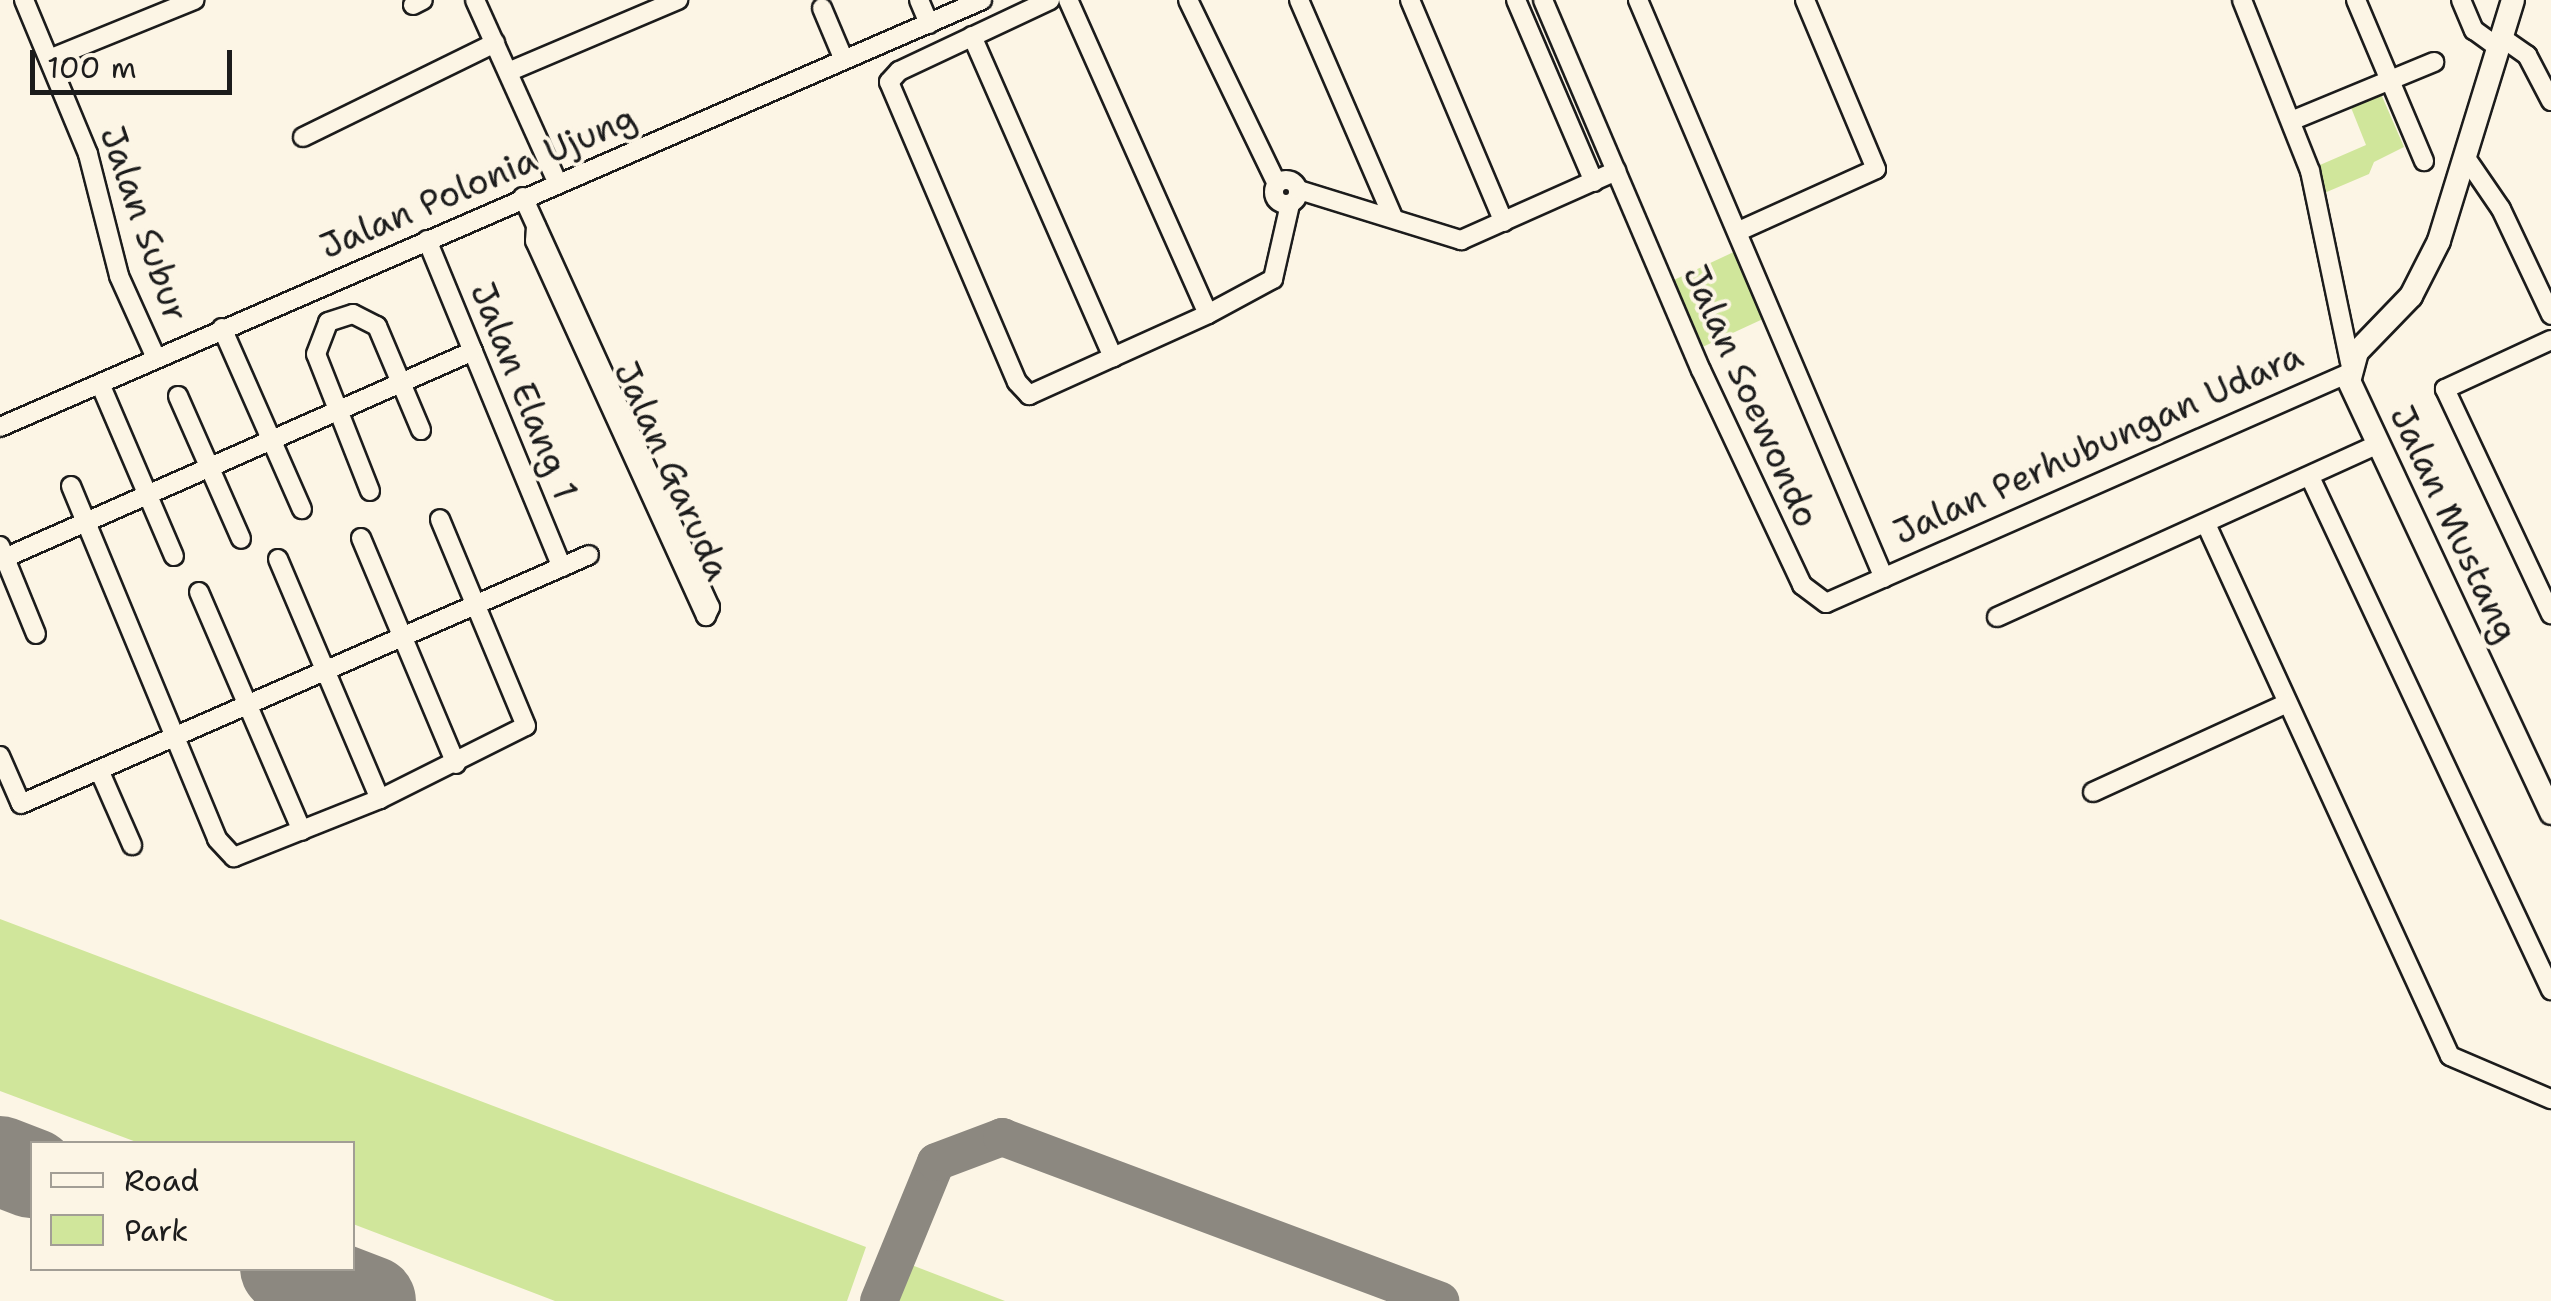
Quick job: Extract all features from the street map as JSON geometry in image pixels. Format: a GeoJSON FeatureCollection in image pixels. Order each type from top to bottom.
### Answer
{"type":"FeatureCollection","features":[{"type":"Feature","properties":{"kind":"main road","name":"Jalan Perhubungan Udara"},"geometry":{"type":"LineString","coordinates":[[2349,368],[2411,296],[2424,272],[2513,0]]}},
{"type":"Feature","properties":{"kind":"main road","name":"Jalan Mustang"},"geometry":{"type":"LineString","coordinates":[[2349,368],[2378,444],[2551,812]]}},
{"type":"Feature","properties":{"kind":"street","name":"Jalan Subur"},"geometry":{"type":"LineString","coordinates":[[24,0],[88,154],[119,276],[156,358]]}},
{"type":"Feature","properties":{"kind":"street"},"geometry":{"type":"LineString","coordinates":[[49,59],[194,0]]}},
{"type":"Feature","properties":{"kind":"street"},"geometry":{"type":"LineString","coordinates":[[475,0],[557,182]]}},
{"type":"Feature","properties":{"kind":"street"},"geometry":{"type":"LineString","coordinates":[[508,72],[678,0]]}},
{"type":"Feature","properties":{"kind":"street"},"geometry":{"type":"LineString","coordinates":[[919,0],[929,24]]}},
{"type":"Feature","properties":{"kind":"street","name":"Jalan Polonia Ujung"},"geometry":{"type":"LineString","coordinates":[[0,427],[101,386],[322,283],[982,0]]}},
{"type":"Feature","properties":{"kind":"street"},"geometry":{"type":"LineString","coordinates":[[1050,0],[894,73],[889,88],[985,310],[1029,395],[1208,314],[1273,279],[1294,197],[1286,180],[1276,184],[1188,0]]}},
{"type":"Feature","properties":{"kind":"street"},"geometry":{"type":"LineString","coordinates":[[1068,0],[1208,314]]}},
{"type":"Feature","properties":{"kind":"street"},"geometry":{"type":"LineString","coordinates":[[1299,0],[1393,217]]}},
{"type":"Feature","properties":{"kind":"street"},"geometry":{"type":"LineString","coordinates":[[1410,0],[1504,222]]}},
{"type":"Feature","properties":{"kind":"street"},"geometry":{"type":"LineString","coordinates":[[1516,0],[1594,182]]}},
{"type":"Feature","properties":{"kind":"street","name":"Jalan Soewondo"},"geometry":{"type":"LineString","coordinates":[[1542,0],[1799,580],[1826,603]]}},
{"type":"Feature","properties":{"kind":"street"},"geometry":{"type":"LineString","coordinates":[[1638,0],[1884,578]]}},
{"type":"Feature","properties":{"kind":"street"},"geometry":{"type":"LineString","coordinates":[[1739,231],[1876,169],[1805,0]]}},
{"type":"Feature","properties":{"kind":"street"},"geometry":{"type":"LineString","coordinates":[[2242,0],[2310,172],[2349,368]]}},
{"type":"Feature","properties":{"kind":"street"},"geometry":{"type":"LineString","coordinates":[[2356,0],[2424,161]]}},
{"type":"Feature","properties":{"kind":"street"},"geometry":{"type":"LineString","coordinates":[[2461,0],[2474,30],[2528,55],[2551,100]]}},
{"type":"Feature","properties":{"kind":"street"},"geometry":{"type":"LineString","coordinates":[[822,8],[844,60]]}},
{"type":"Feature","properties":{"kind":"street"},"geometry":{"type":"LineString","coordinates":[[972,36],[1113,357]]}},
{"type":"Feature","properties":{"kind":"street"},"geometry":{"type":"LineString","coordinates":[[302,137],[495,43]]}},
{"type":"Feature","properties":{"kind":"street"},"geometry":{"type":"LineString","coordinates":[[2291,121],[2434,62]]}},
{"type":"Feature","properties":{"kind":"street"},"geometry":{"type":"LineString","coordinates":[[2464,155],[2502,209],[2551,315]]}},
{"type":"Feature","properties":{"kind":"street"},"geometry":{"type":"LineString","coordinates":[[1294,197],[1393,217],[1454,241],[1616,171]]}},
{"type":"Feature","properties":{"kind":"street","name":"Jalan Garuda"},"geometry":{"type":"LineString","coordinates":[[524,197],[664,519]]}},
{"type":"Feature","properties":{"kind":"street","name":"Jalan Elang 1"},"geometry":{"type":"LineString","coordinates":[[427,240],[562,568]]}},
{"type":"Feature","properties":{"kind":"street"},"geometry":{"type":"LineString","coordinates":[[322,283],[337,316]]}},
{"type":"Feature","properties":{"kind":"street"},"geometry":{"type":"LineString","coordinates":[[370,492],[316,354],[320,332],[337,316],[352,314],[377,326],[421,430]]}},
{"type":"Feature","properties":{"kind":"street"},"geometry":{"type":"LineString","coordinates":[[222,328],[302,509]]}},
{"type":"Feature","properties":{"kind":"street"},"geometry":{"type":"LineString","coordinates":[[2551,340],[2445,389],[2551,614]]}},
{"type":"Feature","properties":{"kind":"street"},"geometry":{"type":"LineString","coordinates":[[36,634],[2,555],[474,352]]}},
{"type":"Feature","properties":{"kind":"street","name":"Jalan Perhubungan Udara"},"geometry":{"type":"LineString","coordinates":[[1826,603],[2349,368]]}},
{"type":"Feature","properties":{"kind":"street"},"geometry":{"type":"LineString","coordinates":[[101,386],[174,556]]}},
{"type":"Feature","properties":{"kind":"street"},"geometry":{"type":"LineString","coordinates":[[178,396],[241,539]]}},
{"type":"Feature","properties":{"kind":"street"},"geometry":{"type":"LineString","coordinates":[[1997,617],[2378,444]]}},
{"type":"Feature","properties":{"kind":"street"},"geometry":{"type":"LineString","coordinates":[[2310,477],[2551,990]]}},
{"type":"Feature","properties":{"kind":"street"},"geometry":{"type":"LineString","coordinates":[[70,486],[225,852],[244,856],[456,764],[528,724],[481,606],[440,519]]}},
{"type":"Feature","properties":{"kind":"street"},"geometry":{"type":"LineString","coordinates":[[2206,524],[2450,1056],[2551,1099]]}},
{"type":"Feature","properties":{"kind":"street"},"geometry":{"type":"LineString","coordinates":[[360,538],[456,764]]}},
{"type":"Feature","properties":{"kind":"street"},"geometry":{"type":"LineString","coordinates":[[0,812],[481,606],[589,554]]}},
{"type":"Feature","properties":{"kind":"street"},"geometry":{"type":"LineString","coordinates":[[278,560],[380,798]]}},
{"type":"Feature","properties":{"kind":"street"},"geometry":{"type":"LineString","coordinates":[[200,592],[302,831]]}},
{"type":"Feature","properties":{"kind":"street"},"geometry":{"type":"LineString","coordinates":[[2093,792],[2287,703]]}},
{"type":"Feature","properties":{"kind":"street"},"geometry":{"type":"LineString","coordinates":[[0,756],[21,804]]}},
{"type":"Feature","properties":{"kind":"street"},"geometry":{"type":"LineString","coordinates":[[100,772],[132,845]]}},
{"type":"Feature","properties":{"kind":"green space"},"geometry":{"type":"Polygon","coordinates":[[[2378,87],[2404,147],[2374,162],[2369,174],[2322,194],[2313,168],[2366,145],[2348,100],[2378,87]]]}},
{"type":"Feature","properties":{"kind":"green space"},"geometry":{"type":"Polygon","coordinates":[[[1738,250],[1769,316],[1704,347],[1673,280],[1738,250]]]}},
{"type":"Feature","properties":{"kind":"green space"},"geometry":{"type":"Polygon","coordinates":[[[0,919],[866,1247],[847,1301],[555,1301],[355,1225],[355,1141],[134,1141],[0,1091],[0,919]]]}},
{"type":"Feature","properties":{"kind":"green space"},"geometry":{"type":"Polygon","coordinates":[[[909,1264],[1005,1301],[895,1301],[909,1264]]]}},
{"type":"Feature","properties":{"kind":"taxiway"},"geometry":{"type":"LineString","coordinates":[[879,1301],[936,1162],[1002,1137],[1440,1301]]}},
{"type":"Feature","properties":{"kind":"runway"},"geometry":{"type":"LineString","coordinates":[[0,1161],[30,1172]]}},
{"type":"Feature","properties":{"kind":"runway"},"geometry":{"type":"LineString","coordinates":[[293,1271],[371,1301]]}}]}
